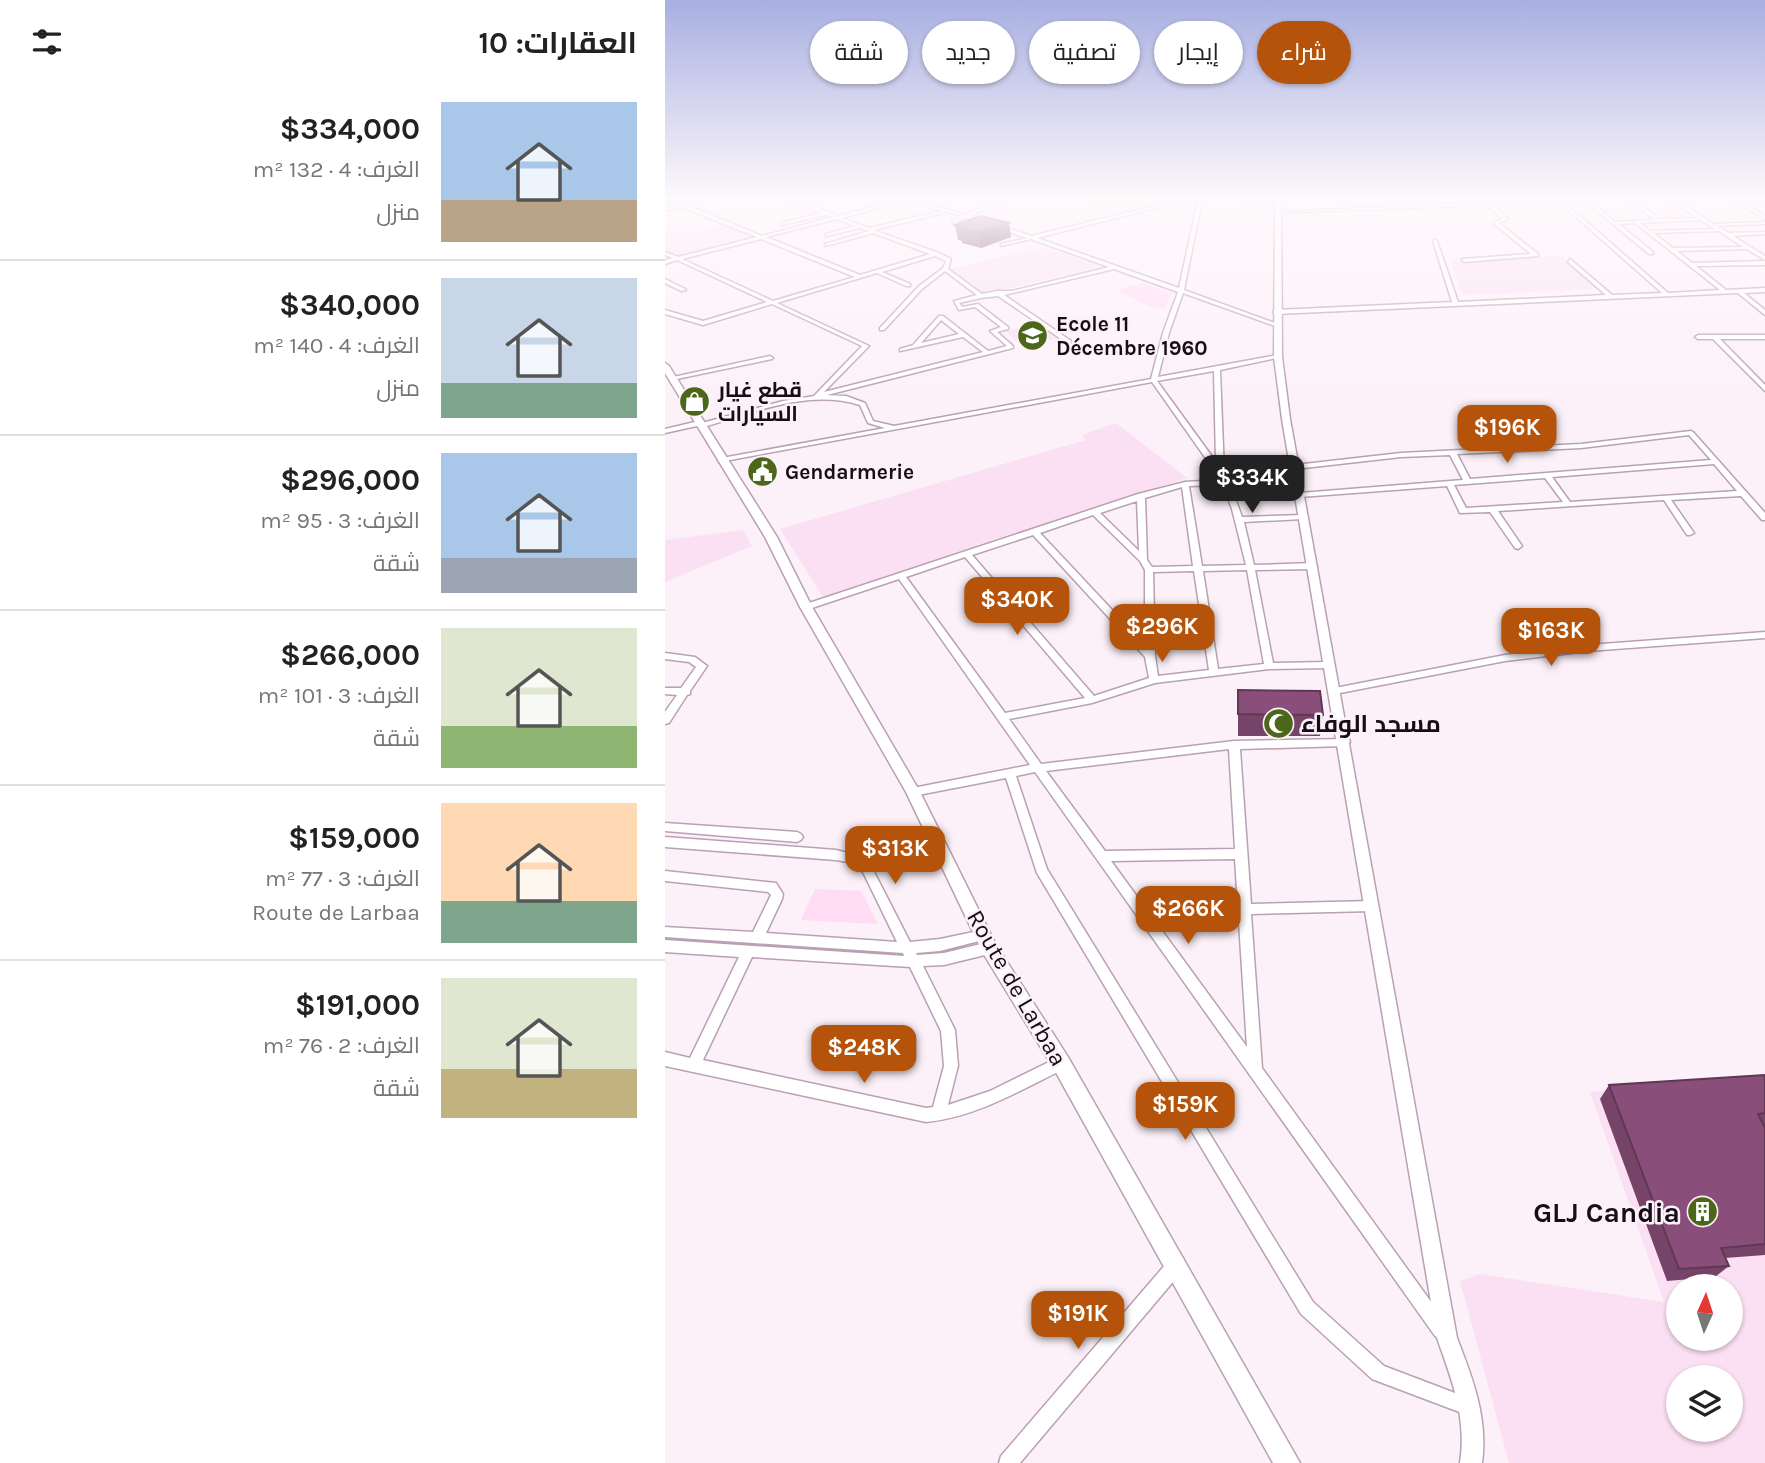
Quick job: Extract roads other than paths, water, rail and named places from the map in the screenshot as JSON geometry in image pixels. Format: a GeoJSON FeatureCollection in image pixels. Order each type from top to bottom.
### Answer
{"type":"FeatureCollection","features":[{"type":"Feature","properties":{"kind":"main road","name":"Route de Larbaa"},"geometry":{"type":"LineString","coordinates":[[665,366],[771,537],[806,607],[913,792],[986,941],[1061,1063],[1177,1264],[1287,1463]]}},
{"type":"Feature","properties":{"kind":"street"},"geometry":{"type":"LineString","coordinates":[[697,268],[866,346],[817,395]]}},
{"type":"Feature","properties":{"kind":"street"},"geometry":{"type":"LineString","coordinates":[[837,268],[859,277]]}},
{"type":"Feature","properties":{"kind":"street"},"geometry":{"type":"LineString","coordinates":[[665,312],[703,323],[886,268]]}},
{"type":"Feature","properties":{"kind":"street"},"geometry":{"type":"LineString","coordinates":[[665,431],[700,425],[1011,347],[993,331],[1006,328],[976,305],[961,309],[955,302],[1012,292],[1110,268]]}},
{"type":"Feature","properties":{"kind":"street"},"geometry":{"type":"LineString","coordinates":[[1119,268],[1277,325]]}},
{"type":"Feature","properties":{"kind":"street"},"geometry":{"type":"LineString","coordinates":[[1186,268],[1154,380],[1228,482],[1269,666]]}},
{"type":"Feature","properties":{"kind":"street"},"geometry":{"type":"LineString","coordinates":[[1277,268],[1278,357],[1295,473],[1328,665],[1345,742],[1447,1338],[1471,1407],[1474,1425],[1471,1463]]}},
{"type":"Feature","properties":{"kind":"street"},"geometry":{"type":"LineString","coordinates":[[1444,268],[1455,303]]}},
{"type":"Feature","properties":{"kind":"street"},"geometry":{"type":"LineString","coordinates":[[1578,268],[1609,295]]}},
{"type":"Feature","properties":{"kind":"street"},"geometry":{"type":"LineString","coordinates":[[1637,268],[1665,293]]}},
{"type":"Feature","properties":{"kind":"street"},"geometry":{"type":"LineString","coordinates":[[1695,268],[1724,291]]}},
{"type":"Feature","properties":{"kind":"street"},"geometry":{"type":"LineString","coordinates":[[882,329],[920,288],[945,269],[981,296]]}},
{"type":"Feature","properties":{"kind":"street"},"geometry":{"type":"LineString","coordinates":[[876,271],[908,285]]}},
{"type":"Feature","properties":{"kind":"street"},"geometry":{"type":"LineString","coordinates":[[665,281],[683,290]]}},
{"type":"Feature","properties":{"kind":"street"},"geometry":{"type":"LineString","coordinates":[[1748,290],[1765,306]]}},
{"type":"Feature","properties":{"kind":"street"},"geometry":{"type":"LineString","coordinates":[[1276,312],[1765,290]]}},
{"type":"Feature","properties":{"kind":"street"},"geometry":{"type":"LineString","coordinates":[[1738,291],[1765,313]]}},
{"type":"Feature","properties":{"kind":"street"},"geometry":{"type":"LineString","coordinates":[[997,293],[1069,342]]}},
{"type":"Feature","properties":{"kind":"street"},"geometry":{"type":"LineString","coordinates":[[916,346],[941,317],[986,352]]}},
{"type":"Feature","properties":{"kind":"street"},"geometry":{"type":"LineString","coordinates":[[902,350],[963,335]]}},
{"type":"Feature","properties":{"kind":"street"},"geometry":{"type":"LineString","coordinates":[[1698,337],[1765,337]]}},
{"type":"Feature","properties":{"kind":"street"},"geometry":{"type":"LineString","coordinates":[[1715,337],[1765,389]]}},
{"type":"Feature","properties":{"kind":"street"},"geometry":{"type":"LineString","coordinates":[[722,460],[1278,357]]}},
{"type":"Feature","properties":{"kind":"street"},"geometry":{"type":"LineString","coordinates":[[672,378],[770,358]]}},
{"type":"Feature","properties":{"kind":"street"},"geometry":{"type":"LineString","coordinates":[[1217,368],[1220,473]]}},
{"type":"Feature","properties":{"kind":"street"},"geometry":{"type":"LineString","coordinates":[[817,395],[856,400],[863,404],[870,422],[897,429]]}},
{"type":"Feature","properties":{"kind":"street"},"geometry":{"type":"LineString","coordinates":[[806,607],[1141,496],[1185,484],[1228,482],[1401,455],[1581,446],[1691,433],[1765,518]]}},
{"type":"Feature","properties":{"kind":"street"},"geometry":{"type":"LineString","coordinates":[[1453,454],[1468,482]]}},
{"type":"Feature","properties":{"kind":"street"},"geometry":{"type":"LineString","coordinates":[[1300,495],[1716,463]]}},
{"type":"Feature","properties":{"kind":"street"},"geometry":{"type":"LineString","coordinates":[[1548,477],[1568,504]]}},
{"type":"Feature","properties":{"kind":"street"},"geometry":{"type":"LineString","coordinates":[[1185,484],[1214,672]]}},
{"type":"Feature","properties":{"kind":"street"},"geometry":{"type":"LineString","coordinates":[[1449,484],[1463,511],[1744,493]]}},
{"type":"Feature","properties":{"kind":"street"},"geometry":{"type":"LineString","coordinates":[[1141,496],[1143,560]]}},
{"type":"Feature","properties":{"kind":"street"},"geometry":{"type":"LineString","coordinates":[[1666,498],[1690,533]]}},
{"type":"Feature","properties":{"kind":"street"},"geometry":{"type":"LineString","coordinates":[[1492,508],[1518,546]]}},
{"type":"Feature","properties":{"kind":"street"},"geometry":{"type":"LineString","coordinates":[[1094,512],[1143,560],[1149,570],[1150,656],[1154,680]]}},
{"type":"Feature","properties":{"kind":"street"},"geometry":{"type":"LineString","coordinates":[[1238,520],[1303,517]]}},
{"type":"Feature","properties":{"kind":"street"},"geometry":{"type":"LineString","coordinates":[[1034,531],[1150,656]]}},
{"type":"Feature","properties":{"kind":"street"},"geometry":{"type":"LineString","coordinates":[[966,553],[1092,700]]}},
{"type":"Feature","properties":{"kind":"street"},"geometry":{"type":"LineString","coordinates":[[1149,570],[1313,566]]}},
{"type":"Feature","properties":{"kind":"street"},"geometry":{"type":"LineString","coordinates":[[900,575],[1447,1338]]}},
{"type":"Feature","properties":{"kind":"street"},"geometry":{"type":"LineString","coordinates":[[1335,691],[1504,658],[1588,648],[1765,635]]}},
{"type":"Feature","properties":{"kind":"street"},"geometry":{"type":"LineString","coordinates":[[665,656],[692,659],[702,664],[702,671],[665,720]]}},
{"type":"Feature","properties":{"kind":"street"},"geometry":{"type":"LineString","coordinates":[[1003,717],[1092,700],[1154,680],[1269,666],[1328,665]]}},
{"type":"Feature","properties":{"kind":"street"},"geometry":{"type":"LineString","coordinates":[[665,691],[686,692]]}},
{"type":"Feature","properties":{"kind":"street"},"geometry":{"type":"LineString","coordinates":[[913,792],[1037,768],[1234,745],[1345,742]]}},
{"type":"Feature","properties":{"kind":"street"},"geometry":{"type":"LineString","coordinates":[[1234,745],[1247,909],[1255,1069]]}},
{"type":"Feature","properties":{"kind":"street"},"geometry":{"type":"LineString","coordinates":[[1010,773],[1041,870],[1307,1308],[1378,1373],[1471,1407]]}},
{"type":"Feature","properties":{"kind":"street"},"geometry":{"type":"LineString","coordinates":[[665,827],[797,836]]}},
{"type":"Feature","properties":{"kind":"street"},"geometry":{"type":"LineString","coordinates":[[665,842],[836,855],[851,858],[867,869],[944,1018],[951,1043],[951,1066],[938,1114]]}},
{"type":"Feature","properties":{"kind":"street"},"geometry":{"type":"LineString","coordinates":[[1101,856],[1242,854]]}},
{"type":"Feature","properties":{"kind":"street"},"geometry":{"type":"LineString","coordinates":[[665,876],[772,887],[777,894],[776,900],[757,938]]}},
{"type":"Feature","properties":{"kind":"street"},"geometry":{"type":"LineString","coordinates":[[1247,909],[1372,906]]}},
{"type":"Feature","properties":{"kind":"street"},"geometry":{"type":"LineString","coordinates":[[665,932],[908,948],[986,941]]}},
{"type":"Feature","properties":{"kind":"street"},"geometry":{"type":"LineString","coordinates":[[665,946],[915,962],[944,959],[986,941]]}},
{"type":"Feature","properties":{"kind":"street"},"geometry":{"type":"LineString","coordinates":[[693,1066],[748,952]]}},
{"type":"Feature","properties":{"kind":"street"},"geometry":{"type":"LineString","coordinates":[[665,1059],[903,1112],[938,1114],[973,1105],[1061,1063]]}},
{"type":"Feature","properties":{"kind":"street"},"geometry":{"type":"LineString","coordinates":[[1009,1463],[1177,1264]]}},
{"type":"Feature","properties":{"kind":"place","name":"Ecole 11 Décembre 1960"},"geometry":{"type":"Point","coordinates":[1033,336]}},
{"type":"Feature","properties":{"kind":"place","name":"قطع غيار السيارات"},"geometry":{"type":"Point","coordinates":[695,402]}},
{"type":"Feature","properties":{"kind":"place","name":"Gendarmerie"},"geometry":{"type":"Point","coordinates":[762,472]}},
{"type":"Feature","properties":{"kind":"place","name":"مسجد الوفاء"},"geometry":{"type":"Point","coordinates":[1278,724]}},
{"type":"Feature","properties":{"kind":"place","name":"GLJ Candia"},"geometry":{"type":"Point","coordinates":[1703,1212]}}]}
